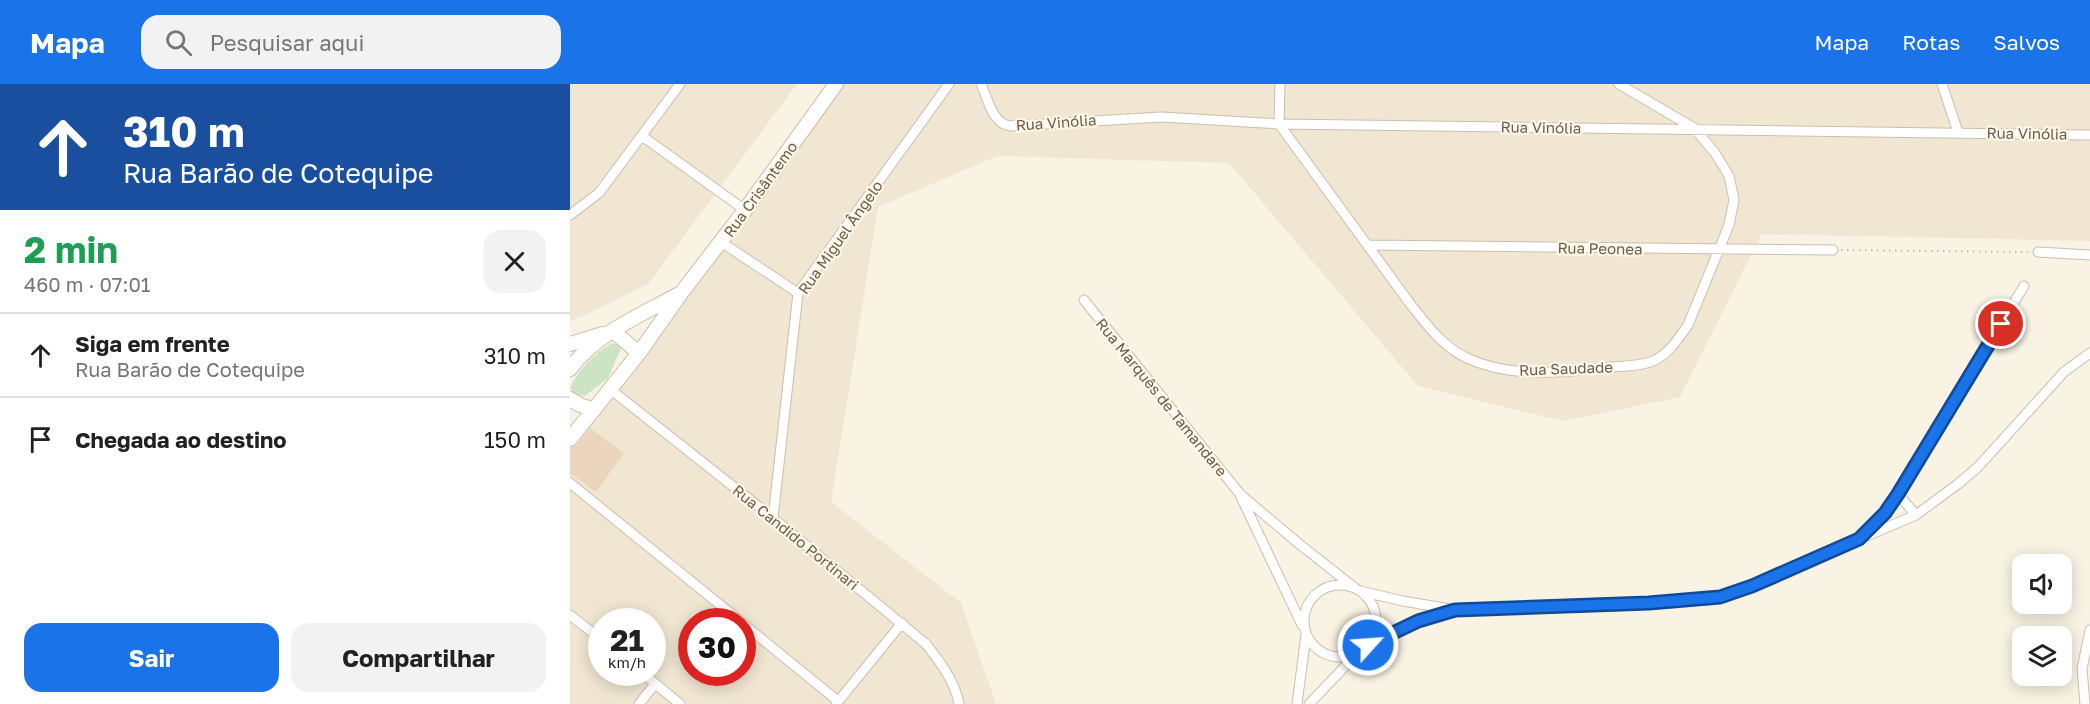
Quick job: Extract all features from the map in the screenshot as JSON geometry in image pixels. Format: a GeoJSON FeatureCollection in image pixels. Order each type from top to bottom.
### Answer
{"type":"FeatureCollection","features":[{"type":"Feature","properties":{"kind":"main road","name":"Rua Crisântemo"},"geometry":{"type":"LineString","coordinates":[[570,439],[639,353],[836,84]]}},
{"type":"Feature","properties":{"kind":"main road","name":"Rua Crisântemo"},"geometry":{"type":"LineString","coordinates":[[613,331],[682,292]]}},
{"type":"Feature","properties":{"kind":"main road"},"geometry":{"type":"LineString","coordinates":[[570,344],[613,331]]}},
{"type":"Feature","properties":{"kind":"main road"},"geometry":{"type":"LineString","coordinates":[[613,331],[639,353]]}},
{"type":"Feature","properties":{"kind":"main road"},"geometry":{"type":"LineString","coordinates":[[570,369],[591,347],[613,331]]}},
{"type":"Feature","properties":{"kind":"main road"},"geometry":{"type":"LineString","coordinates":[[570,399],[594,410]]}},
{"type":"Feature","properties":{"kind":"street"},"geometry":{"type":"LineString","coordinates":[[570,215],[599,193],[680,84]]}},
{"type":"Feature","properties":{"kind":"street","name":"Rua Miguel Ângelo"},"geometry":{"type":"LineString","coordinates":[[773,518],[798,293],[949,84]]}},
{"type":"Feature","properties":{"kind":"street","name":"Rua Vinólia"},"geometry":{"type":"LineString","coordinates":[[981,84],[996,118],[1002,124],[1011,126],[1161,117],[1280,124],[2090,135]]}},
{"type":"Feature","properties":{"kind":"street"},"geometry":{"type":"LineString","coordinates":[[1280,84],[1280,124]]}},
{"type":"Feature","properties":{"kind":"street","name":"Rua Saudade"},"geometry":{"type":"LineString","coordinates":[[1280,124],[1411,305],[1453,351],[1483,365],[1508,370],[1584,370],[1645,364],[1663,356],[1688,325],[1729,225],[1734,200],[1733,189],[1724,165],[1694,128],[1619,84]]}},
{"type":"Feature","properties":{"kind":"street"},"geometry":{"type":"LineString","coordinates":[[1942,84],[1958,132]]}},
{"type":"Feature","properties":{"kind":"street"},"geometry":{"type":"LineString","coordinates":[[642,136],[745,210]]}},
{"type":"Feature","properties":{"kind":"street"},"geometry":{"type":"LineString","coordinates":[[721,242],[798,293]]}},
{"type":"Feature","properties":{"kind":"street","name":"Rua Peonea"},"geometry":{"type":"LineString","coordinates":[[1368,245],[1833,250]]}},
{"type":"Feature","properties":{"kind":"street"},"geometry":{"type":"LineString","coordinates":[[2038,252],[2090,255]]}},
{"type":"Feature","properties":{"kind":"street"},"geometry":{"type":"LineString","coordinates":[[1859,539],[1885,513],[1898,494],[2024,286]]}},
{"type":"Feature","properties":{"kind":"street","name":"Rua Marquês de Tamandare"},"geometry":{"type":"LineString","coordinates":[[1084,300],[1240,494],[1298,543],[1358,590],[1455,610],[1708,600],[1752,586],[1916,515],[1978,467],[2064,372],[2090,353]]}},
{"type":"Feature","properties":{"kind":"street","name":"Rua Candido Portinari"},"geometry":{"type":"LineString","coordinates":[[610,389],[773,518],[926,644],[942,665],[957,693],[959,704]]}},
{"type":"Feature","properties":{"kind":"street"},"geometry":{"type":"LineString","coordinates":[[570,483],[724,608]]}},
{"type":"Feature","properties":{"kind":"street","name":"Rua Marquês de Tamandare"},"geometry":{"type":"LineString","coordinates":[[1240,494],[1305,633]]}},
{"type":"Feature","properties":{"kind":"street"},"geometry":{"type":"LineString","coordinates":[[1898,494],[1916,515]]}},
{"type":"Feature","properties":{"kind":"street"},"geometry":{"type":"LineString","coordinates":[[1297,704],[1305,633],[1303,619],[1312,597],[1321,590],[1344,585],[1358,590],[1373,606],[1376,616],[1373,636],[1368,645],[1349,657],[1332,657],[1316,649],[1305,633]]}},
{"type":"Feature","properties":{"kind":"street","name":"Rua Marquês de Tamandare"},"geometry":{"type":"LineString","coordinates":[[1368,645],[1418,621],[1455,610]]}},
{"type":"Feature","properties":{"kind":"street"},"geometry":{"type":"LineString","coordinates":[[570,615],[588,629]]}},
{"type":"Feature","properties":{"kind":"street"},"geometry":{"type":"LineString","coordinates":[[756,635],[837,703],[902,623]]}},
{"type":"Feature","properties":{"kind":"street"},"geometry":{"type":"LineString","coordinates":[[2085,704],[2082,669],[2090,630]]}},
{"type":"Feature","properties":{"kind":"street"},"geometry":{"type":"LineString","coordinates":[[1309,704],[1357,653]]}},
{"type":"Feature","properties":{"kind":"street"},"geometry":{"type":"LineString","coordinates":[[639,704],[653,686]]}},
{"type":"Feature","properties":{"kind":"street"},"geometry":{"type":"LineString","coordinates":[[658,686],[680,704]]}},
{"type":"Feature","properties":{"kind":"path"},"geometry":{"type":"LineString","coordinates":[[1833,250],[2038,252]]}},
{"type":"Feature","properties":{"kind":"shaded area"},"geometry":{"type":"Polygon","coordinates":[[[570,84],[797,84],[648,284],[570,322],[570,84]]]}},
{"type":"Feature","properties":{"kind":"shaded area"},"geometry":{"type":"Polygon","coordinates":[[[836,84],[2090,84],[2090,241],[1762,234],[1680,397],[1563,421],[1418,386],[1229,163],[997,156],[878,207],[831,502],[961,603],[996,704],[570,704],[570,436],[836,84]]]}},
{"type":"Feature","properties":{"kind":"green space"},"geometry":{"type":"Polygon","coordinates":[[[612,343],[622,346],[608,378],[585,396],[575,395],[570,388],[578,374],[593,357],[612,343]]]}},
{"type":"Feature","properties":{"kind":"building"},"geometry":{"type":"Polygon","coordinates":[[[590,428],[624,453],[596,492],[570,473],[570,448],[577,445],[590,428]]]}},
{"type":"Feature","properties":{"kind":"route"},"geometry":{"type":"LineString","coordinates":[[1368,645],[1418,621],[1455,610],[1708,600],[1752,586],[1859,539],[1885,513],[1898,494],[2001,324]]}}]}
